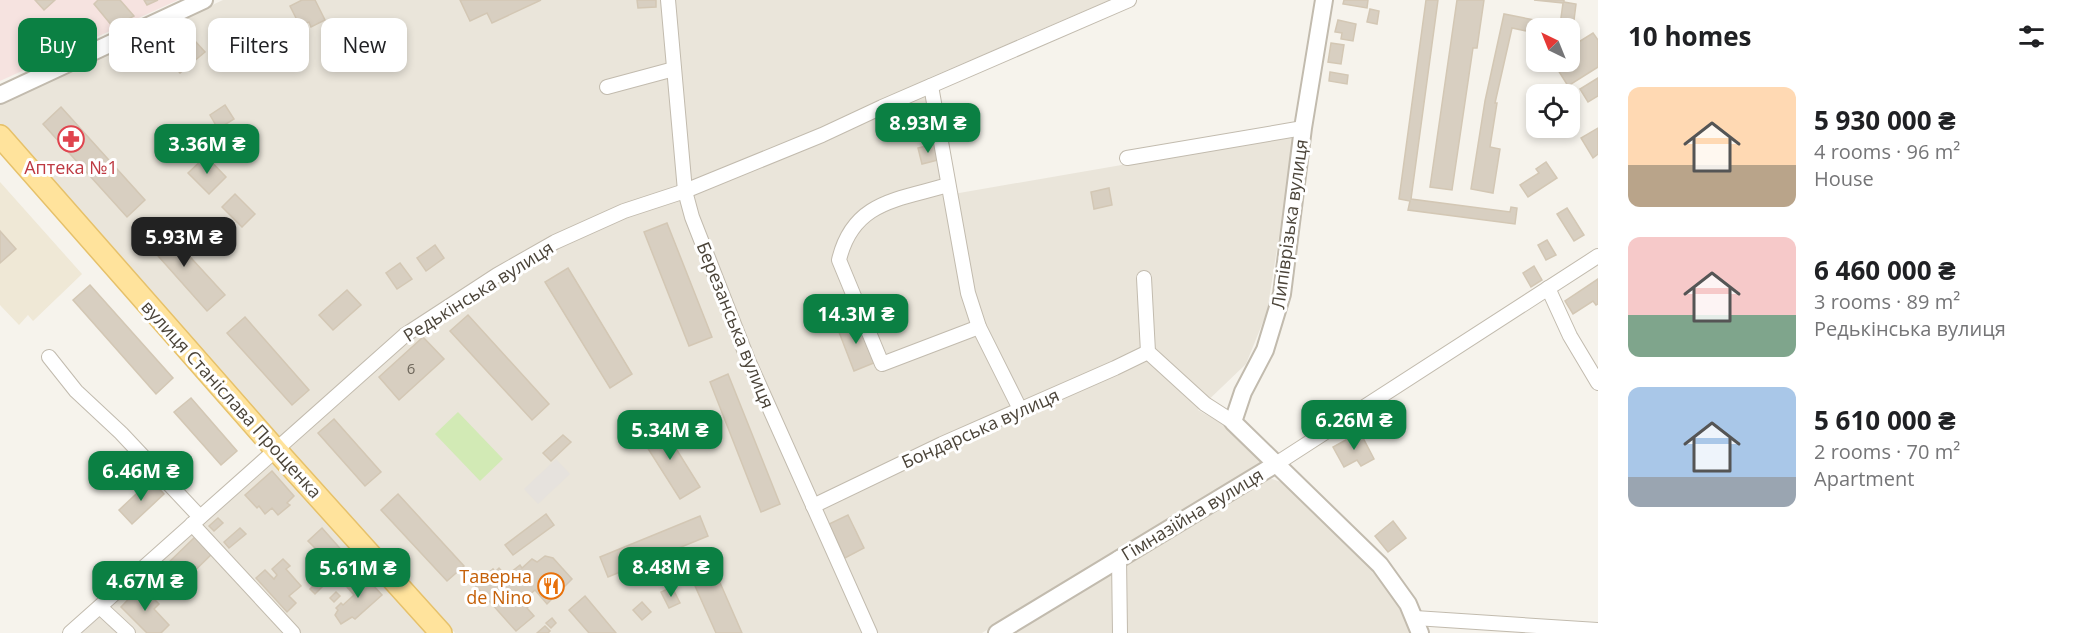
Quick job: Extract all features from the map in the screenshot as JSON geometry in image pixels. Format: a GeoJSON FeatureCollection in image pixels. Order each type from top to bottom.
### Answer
{"type":"FeatureCollection","features":[{"type":"Feature","properties":{"kind":"main road","name":"вулиця Станіслава Прощенка"},"geometry":{"type":"LineString","coordinates":[[0,136],[276,450],[441,633]]}},
{"type":"Feature","properties":{"kind":"street"},"geometry":{"type":"LineString","coordinates":[[0,95],[204,0]]}},
{"type":"Feature","properties":{"kind":"street","name":"Березанська вулиця"},"geometry":{"type":"LineString","coordinates":[[668,0],[685,191],[692,217],[744,349],[870,633]]}},
{"type":"Feature","properties":{"kind":"street","name":"Редькінська вулиця"},"geometry":{"type":"LineString","coordinates":[[70,633],[405,336],[497,274],[555,242],[624,211],[685,191],[822,135],[1129,0]]}},
{"type":"Feature","properties":{"kind":"street","name":"Липіврізька вулиця"},"geometry":{"type":"LineString","coordinates":[[1233,422],[1242,392],[1265,350],[1282,294],[1303,128],[1324,0]]}},
{"type":"Feature","properties":{"kind":"street"},"geometry":{"type":"LineString","coordinates":[[607,87],[674,69]]}},
{"type":"Feature","properties":{"kind":"street"},"geometry":{"type":"LineString","coordinates":[[931,86],[968,293],[979,327],[1020,409]]}},
{"type":"Feature","properties":{"kind":"street","name":"Липіврізька вулиця"},"geometry":{"type":"LineString","coordinates":[[1127,158],[1303,128]]}},
{"type":"Feature","properties":{"kind":"street"},"geometry":{"type":"LineString","coordinates":[[948,185],[877,206],[865,214],[852,226],[839,260],[882,364],[979,327]]}},
{"type":"Feature","properties":{"kind":"street","name":"Гімназійна вулиця"},"geometry":{"type":"LineString","coordinates":[[997,633],[1276,464],[1598,256]]}},
{"type":"Feature","properties":{"kind":"street"},"geometry":{"type":"LineString","coordinates":[[1144,278],[1148,352],[1205,404],[1233,422],[1380,566],[1408,604],[1418,626],[1598,630]]}},
{"type":"Feature","properties":{"kind":"street"},"geometry":{"type":"LineString","coordinates":[[1548,288],[1570,336],[1598,383]]}},
{"type":"Feature","properties":{"kind":"street","name":"Бондарська вулиця"},"geometry":{"type":"LineString","coordinates":[[813,506],[942,444],[1148,352]]}},
{"type":"Feature","properties":{"kind":"street"},"geometry":{"type":"LineString","coordinates":[[49,357],[76,391],[121,433],[293,633]]}},
{"type":"Feature","properties":{"kind":"street"},"geometry":{"type":"LineString","coordinates":[[1119,558],[1120,633]]}},
{"type":"Feature","properties":{"kind":"street"},"geometry":{"type":"LineString","coordinates":[[100,607],[128,633]]}},
{"type":"Feature","properties":{"kind":"shaded area"},"geometry":{"type":"Polygon","coordinates":[[[0,0],[178,0],[138,18],[109,18],[109,31],[97,37],[97,18],[18,18],[20,72],[0,81],[0,0]]]}},
{"type":"Feature","properties":{"kind":"shaded area"},"geometry":{"type":"Polygon","coordinates":[[[223,0],[1110,0],[926,79],[942,196],[1295,135],[1267,312],[1246,364],[1198,410],[1226,426],[1261,462],[982,633],[455,633],[0,124],[0,104],[69,72],[97,72],[97,59],[109,53],[109,72],[196,72],[196,18],[184,18],[223,0]]]}},
{"type":"Feature","properties":{"kind":"shaded area"},"geometry":{"type":"Polygon","coordinates":[[[0,182],[82,274],[33,321],[28,315],[19,325],[0,305],[0,182]]]}},
{"type":"Feature","properties":{"kind":"shaded area"},"geometry":{"type":"Polygon","coordinates":[[[556,459],[570,474],[538,504],[524,489],[556,459]]]}},
{"type":"Feature","properties":{"kind":"shaded area"},"geometry":{"type":"Polygon","coordinates":[[[275,460],[429,633],[82,633],[275,460]]]}},
{"type":"Feature","properties":{"kind":"shaded area"},"geometry":{"type":"Polygon","coordinates":[[[1266,477],[1287,484],[1377,572],[1406,610],[1413,633],[1011,633],[1266,477]]]}},
{"type":"Feature","properties":{"kind":"green space"},"geometry":{"type":"Polygon","coordinates":[[[458,412],[503,459],[480,481],[435,434],[458,412]]]}},
{"type":"Feature","properties":{"kind":"building"},"geometry":{"type":"Polygon","coordinates":[[[35,0],[55,0],[44,10],[35,0]]]}},
{"type":"Feature","properties":{"kind":"building"},"geometry":{"type":"Polygon","coordinates":[[[98,0],[120,0],[134,16],[109,18],[109,22],[94,4],[98,0]]]}},
{"type":"Feature","properties":{"kind":"building"},"geometry":{"type":"Polygon","coordinates":[[[144,0],[158,0],[147,5],[144,0]]]}},
{"type":"Feature","properties":{"kind":"building"},"geometry":{"type":"Polygon","coordinates":[[[302,0],[315,0],[324,18],[311,27],[309,18],[296,18],[290,6],[302,0]]]}},
{"type":"Feature","properties":{"kind":"building"},"geometry":{"type":"Polygon","coordinates":[[[460,0],[541,0],[492,23],[487,13],[470,21],[460,0]]]}},
{"type":"Feature","properties":{"kind":"building"},"geometry":{"type":"Polygon","coordinates":[[[637,0],[656,0],[656,7],[638,8],[637,0]]]}},
{"type":"Feature","properties":{"kind":"building"},"geometry":{"type":"Polygon","coordinates":[[[1344,0],[1368,0],[1367,8],[1343,4],[1344,0]]]}},
{"type":"Feature","properties":{"kind":"building"},"geometry":{"type":"Polygon","coordinates":[[[1426,0],[1438,0],[1411,199],[1510,212],[1511,207],[1517,208],[1515,224],[1408,210],[1410,201],[1399,199],[1426,0]]]}},
{"type":"Feature","properties":{"kind":"building"},"geometry":{"type":"Polygon","coordinates":[[[1457,0],[1484,0],[1477,48],[1473,48],[1452,190],[1430,187],[1457,0]]]}},
{"type":"Feature","properties":{"kind":"building"},"geometry":{"type":"Polygon","coordinates":[[[1534,0],[1564,0],[1564,2],[1576,4],[1574,18],[1561,18],[1563,3],[1534,0]]]}},
{"type":"Feature","properties":{"kind":"building"},"geometry":{"type":"Polygon","coordinates":[[[1370,9],[1379,11],[1377,24],[1367,22],[1370,9]]]}},
{"type":"Feature","properties":{"kind":"building"},"geometry":{"type":"Polygon","coordinates":[[[1504,14],[1526,18],[1526,31],[1512,28],[1495,103],[1497,103],[1490,147],[1500,149],[1493,193],[1471,189],[1485,101],[1504,14]]]}},
{"type":"Feature","properties":{"kind":"building"},"geometry":{"type":"Polygon","coordinates":[[[1338,20],[1356,24],[1353,41],[1341,39],[1342,33],[1335,32],[1338,20]]]}},
{"type":"Feature","properties":{"kind":"building"},"geometry":{"type":"Polygon","coordinates":[[[1593,33],[1598,40],[1598,67],[1571,84],[1567,84],[1559,72],[1580,72],[1580,41],[1593,33]]]}},
{"type":"Feature","properties":{"kind":"building"},"geometry":{"type":"Polygon","coordinates":[[[196,42],[205,52],[196,60],[196,42]]]}},
{"type":"Feature","properties":{"kind":"building"},"geometry":{"type":"Polygon","coordinates":[[[1331,43],[1344,45],[1341,64],[1328,62],[1331,43]]]}},
{"type":"Feature","properties":{"kind":"building"},"geometry":{"type":"Polygon","coordinates":[[[1330,72],[1348,75],[1347,84],[1329,81],[1330,72]]]}},
{"type":"Feature","properties":{"kind":"building"},"geometry":{"type":"Polygon","coordinates":[[[1598,78],[1598,96],[1588,102],[1580,89],[1598,78]]]}},
{"type":"Feature","properties":{"kind":"building"},"geometry":{"type":"Polygon","coordinates":[[[225,105],[234,119],[218,129],[210,115],[225,105]]]}},
{"type":"Feature","properties":{"kind":"building"},"geometry":{"type":"Polygon","coordinates":[[[61,107],[145,200],[127,217],[43,124],[61,107]]]}},
{"type":"Feature","properties":{"kind":"building"},"geometry":{"type":"Polygon","coordinates":[[[1598,128],[1598,154],[1593,158],[1581,138],[1598,128]]]}},
{"type":"Feature","properties":{"kind":"building"},"geometry":{"type":"Polygon","coordinates":[[[934,144],[938,160],[922,164],[918,148],[934,144]]]}},
{"type":"Feature","properties":{"kind":"building"},"geometry":{"type":"Polygon","coordinates":[[[206,156],[226,177],[209,194],[188,173],[206,156]]]}},
{"type":"Feature","properties":{"kind":"building"},"geometry":{"type":"Polygon","coordinates":[[[1546,162],[1557,178],[1528,197],[1520,185],[1539,173],[1536,169],[1546,162]]]}},
{"type":"Feature","properties":{"kind":"building"},"geometry":{"type":"Polygon","coordinates":[[[1109,188],[1112,205],[1094,209],[1091,192],[1109,188]]]}},
{"type":"Feature","properties":{"kind":"building"},"geometry":{"type":"Polygon","coordinates":[[[235,194],[255,214],[242,227],[222,207],[235,194]]]}},
{"type":"Feature","properties":{"kind":"building"},"geometry":{"type":"Polygon","coordinates":[[[1567,208],[1584,235],[1574,241],[1557,214],[1567,208]]]}},
{"type":"Feature","properties":{"kind":"building"},"geometry":{"type":"Polygon","coordinates":[[[667,223],[712,337],[689,346],[644,232],[667,223]]]}},
{"type":"Feature","properties":{"kind":"building"},"geometry":{"type":"Polygon","coordinates":[[[160,224],[225,295],[207,311],[143,239],[160,224]]]}},
{"type":"Feature","properties":{"kind":"building"},"geometry":{"type":"Polygon","coordinates":[[[0,231],[16,249],[0,263],[0,231]]]}},
{"type":"Feature","properties":{"kind":"building"},"geometry":{"type":"Polygon","coordinates":[[[1547,240],[1556,255],[1546,260],[1538,245],[1547,240]]]}},
{"type":"Feature","properties":{"kind":"building"},"geometry":{"type":"Polygon","coordinates":[[[435,245],[444,258],[426,271],[417,258],[435,245]]]}},
{"type":"Feature","properties":{"kind":"building"},"geometry":{"type":"Polygon","coordinates":[[[400,263],[412,279],[397,289],[386,273],[400,263]]]}},
{"type":"Feature","properties":{"kind":"building"},"geometry":{"type":"Polygon","coordinates":[[[1534,266],[1542,280],[1531,287],[1523,273],[1534,266]]]}},
{"type":"Feature","properties":{"kind":"building"},"geometry":{"type":"Polygon","coordinates":[[[568,268],[632,374],[610,388],[545,282],[568,268]]]}},
{"type":"Feature","properties":{"kind":"building"},"geometry":{"type":"Polygon","coordinates":[[[1598,279],[1598,304],[1596,305],[1593,301],[1573,314],[1565,301],[1598,279]]]}},
{"type":"Feature","properties":{"kind":"building"},"geometry":{"type":"Polygon","coordinates":[[[90,285],[173,378],[156,394],[73,300],[90,285]]]}},
{"type":"Feature","properties":{"kind":"building"},"geometry":{"type":"Polygon","coordinates":[[[347,290],[361,305],[333,330],[319,315],[347,290]]]}},
{"type":"Feature","properties":{"kind":"building"},"geometry":{"type":"Polygon","coordinates":[[[468,315],[549,404],[532,420],[450,331],[468,315]]]}},
{"type":"Feature","properties":{"kind":"building"},"geometry":{"type":"Polygon","coordinates":[[[245,317],[309,390],[292,405],[227,333],[245,317]]]}},
{"type":"Feature","properties":{"kind":"building"},"geometry":{"type":"Polygon","coordinates":[[[858,318],[876,362],[854,371],[837,327],[858,318]]]}},
{"type":"Feature","properties":{"kind":"building"},"geometry":{"type":"Polygon","coordinates":[[[423,337],[444,359],[399,400],[379,377],[423,337]]]}},
{"type":"Feature","properties":{"kind":"building"},"geometry":{"type":"Polygon","coordinates":[[[728,374],[780,504],[761,512],[710,382],[728,374]]]}},
{"type":"Feature","properties":{"kind":"building"},"geometry":{"type":"Polygon","coordinates":[[[191,398],[237,451],[221,465],[174,412],[191,398]]]}},
{"type":"Feature","properties":{"kind":"building"},"geometry":{"type":"Polygon","coordinates":[[[334,419],[381,472],[365,486],[318,433],[334,419]]]}},
{"type":"Feature","properties":{"kind":"building"},"geometry":{"type":"Polygon","coordinates":[[[660,423],[700,487],[680,499],[640,436],[660,423]]]}},
{"type":"Feature","properties":{"kind":"building"},"geometry":{"type":"Polygon","coordinates":[[[1360,432],[1374,459],[1361,466],[1357,460],[1344,467],[1333,447],[1360,432]]]}},
{"type":"Feature","properties":{"kind":"building"},"geometry":{"type":"Polygon","coordinates":[[[563,435],[571,442],[551,461],[543,453],[563,435]]]}},
{"type":"Feature","properties":{"kind":"building"},"geometry":{"type":"Polygon","coordinates":[[[272,471],[294,496],[287,503],[290,505],[278,515],[272,508],[265,514],[245,495],[272,471]]]}},
{"type":"Feature","properties":{"kind":"building"},"geometry":{"type":"Polygon","coordinates":[[[151,480],[164,494],[132,524],[119,510],[151,480]]]}},
{"type":"Feature","properties":{"kind":"building"},"geometry":{"type":"Polygon","coordinates":[[[398,494],[464,566],[447,581],[381,510],[398,494]]]}},
{"type":"Feature","properties":{"kind":"building"},"geometry":{"type":"Polygon","coordinates":[[[546,514],[554,525],[513,555],[505,545],[546,514]]]}},
{"type":"Feature","properties":{"kind":"building"},"geometry":{"type":"Polygon","coordinates":[[[848,515],[864,548],[845,558],[829,524],[848,515]]]}},
{"type":"Feature","properties":{"kind":"building"},"geometry":{"type":"Polygon","coordinates":[[[700,516],[708,536],[608,577],[600,557],[700,516]]]}},
{"type":"Feature","properties":{"kind":"building"},"geometry":{"type":"Polygon","coordinates":[[[218,518],[223,523],[214,531],[209,526],[218,518]]]}},
{"type":"Feature","properties":{"kind":"building"},"geometry":{"type":"Polygon","coordinates":[[[1393,521],[1406,538],[1388,552],[1375,536],[1393,521]]]}},
{"type":"Feature","properties":{"kind":"building"},"geometry":{"type":"Polygon","coordinates":[[[240,528],[246,534],[229,548],[224,542],[240,528]]]}},
{"type":"Feature","properties":{"kind":"building"},"geometry":{"type":"Polygon","coordinates":[[[322,528],[352,562],[342,571],[336,564],[326,573],[315,562],[318,559],[315,555],[319,552],[308,541],[322,528]]]}},
{"type":"Feature","properties":{"kind":"building"},"geometry":{"type":"Polygon","coordinates":[[[197,535],[214,552],[182,583],[165,566],[197,535]]]}},
{"type":"Feature","properties":{"kind":"building"},"geometry":{"type":"Polygon","coordinates":[[[545,556],[553,558],[572,579],[547,604],[535,590],[527,597],[532,603],[527,608],[534,616],[516,631],[475,585],[493,569],[495,572],[499,568],[506,576],[520,565],[522,568],[532,559],[537,562],[545,556]]]}},
{"type":"Feature","properties":{"kind":"building"},"geometry":{"type":"Polygon","coordinates":[[[283,559],[290,566],[286,569],[301,586],[289,596],[296,603],[287,612],[256,578],[265,570],[274,579],[277,575],[272,569],[283,559]]]}},
{"type":"Feature","properties":{"kind":"building"},"geometry":{"type":"Polygon","coordinates":[[[714,569],[742,633],[716,633],[692,579],[714,569]]]}},
{"type":"Feature","properties":{"kind":"building"},"geometry":{"type":"Polygon","coordinates":[[[362,573],[382,595],[355,619],[352,617],[341,624],[335,615],[338,610],[336,608],[354,595],[347,587],[362,573]]]}},
{"type":"Feature","properties":{"kind":"building"},"geometry":{"type":"Polygon","coordinates":[[[321,578],[326,583],[315,594],[310,589],[321,578]]]}},
{"type":"Feature","properties":{"kind":"building"},"geometry":{"type":"Polygon","coordinates":[[[141,586],[159,604],[154,609],[169,625],[161,633],[147,633],[121,607],[141,586]]]}},
{"type":"Feature","properties":{"kind":"building"},"geometry":{"type":"Polygon","coordinates":[[[672,587],[680,603],[669,608],[661,592],[672,587]]]}},
{"type":"Feature","properties":{"kind":"building"},"geometry":{"type":"Polygon","coordinates":[[[336,592],[340,596],[334,602],[330,598],[336,592]]]}},
{"type":"Feature","properties":{"kind":"building"},"geometry":{"type":"Polygon","coordinates":[[[585,596],[616,633],[589,633],[569,610],[585,596]]]}},
{"type":"Feature","properties":{"kind":"building"},"geometry":{"type":"Polygon","coordinates":[[[642,602],[651,612],[642,620],[633,610],[642,602]]]}},
{"type":"Feature","properties":{"kind":"building"},"geometry":{"type":"Polygon","coordinates":[[[552,618],[556,623],[551,628],[546,623],[552,618]]]}},
{"type":"Feature","properties":{"kind":"building"},"geometry":{"type":"Polygon","coordinates":[[[545,626],[550,631],[548,633],[537,633],[545,626]]]}},
{"type":"Feature","properties":{"kind":"place","name":"Аптека №1"},"geometry":{"type":"Point","coordinates":[71,139]}},
{"type":"Feature","properties":{"kind":"place","name":"Таверна de Nino"},"geometry":{"type":"Point","coordinates":[551,586]}}]}
